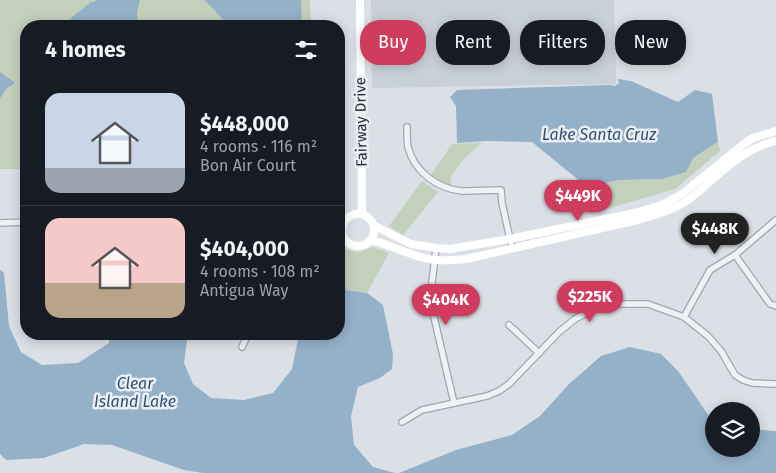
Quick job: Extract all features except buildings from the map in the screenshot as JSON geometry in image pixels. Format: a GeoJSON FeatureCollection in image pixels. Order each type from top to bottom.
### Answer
{"type":"FeatureCollection","features":[{"type":"Feature","properties":{"kind":"street","name":"Fairway Drive"},"geometry":{"type":"LineString","coordinates":[[360,0],[362,214]]}},
{"type":"Feature","properties":{"kind":"street"},"geometry":{"type":"LineString","coordinates":[[407,127],[408,147],[414,162],[427,176],[442,187],[461,191],[501,190],[512,248]]}},
{"type":"Feature","properties":{"kind":"street"},"geometry":{"type":"LineString","coordinates":[[345,218],[354,214],[362,214],[370,218],[375,226],[411,244],[436,248],[466,248],[639,212],[664,204],[682,194],[745,143],[764,134],[776,131]]}},
{"type":"Feature","properties":{"kind":"street"},"geometry":{"type":"LineString","coordinates":[[764,134],[767,143]]}},
{"type":"Feature","properties":{"kind":"street"},"geometry":{"type":"LineString","coordinates":[[371,240],[434,260],[466,259],[638,220],[665,212],[686,201],[741,155],[776,141]]}},
{"type":"Feature","properties":{"kind":"street"},"geometry":{"type":"LineString","coordinates":[[684,317],[710,270],[735,254],[776,220]]}},
{"type":"Feature","properties":{"kind":"street"},"geometry":{"type":"LineString","coordinates":[[0,222],[20,222]]}},
{"type":"Feature","properties":{"kind":"street"},"geometry":{"type":"LineString","coordinates":[[345,239],[356,246],[364,245],[375,234],[375,226]]}},
{"type":"Feature","properties":{"kind":"street"},"geometry":{"type":"LineString","coordinates":[[436,248],[430,300],[454,403]]}},
{"type":"Feature","properties":{"kind":"street"},"geometry":{"type":"LineString","coordinates":[[735,254],[770,304],[776,306]]}},
{"type":"Feature","properties":{"kind":"street"},"geometry":{"type":"LineString","coordinates":[[402,422],[422,410],[487,396],[499,391],[509,384],[559,332],[575,319],[598,308],[619,304],[648,304],[684,317],[708,336],[721,352],[735,375],[752,383],[776,384]]}},
{"type":"Feature","properties":{"kind":"street"},"geometry":{"type":"LineString","coordinates":[[509,325],[539,353]]}},
{"type":"Feature","properties":{"kind":"street"},"geometry":{"type":"LineString","coordinates":[[242,347],[245,340]]}},
{"type":"Feature","properties":{"kind":"shaded area"},"geometry":{"type":"Polygon","coordinates":[[[371,0],[614,0],[616,84],[372,88],[372,65],[426,65],[426,20],[371,20],[371,0]]]}},
{"type":"Feature","properties":{"kind":"green space"},"geometry":{"type":"Polygon","coordinates":[[[0,0],[310,0],[311,20],[20,20],[20,169],[0,169],[0,0]]]}},
{"type":"Feature","properties":{"kind":"green space"},"geometry":{"type":"Polygon","coordinates":[[[718,142],[720,151],[675,189],[589,214],[586,186],[620,180],[662,179],[718,142]]]}},
{"type":"Feature","properties":{"kind":"green space"},"geometry":{"type":"Polygon","coordinates":[[[481,143],[461,162],[450,178],[452,187],[431,175],[452,144],[481,143]]]}},
{"type":"Feature","properties":{"kind":"green space"},"geometry":{"type":"Polygon","coordinates":[[[422,181],[438,192],[403,235],[389,226],[422,181]]]}},
{"type":"Feature","properties":{"kind":"green space"},"geometry":{"type":"Polygon","coordinates":[[[373,247],[389,253],[367,293],[345,290],[345,249],[359,252],[373,247]]]}},
{"type":"Feature","properties":{"kind":"water"},"geometry":{"type":"Polygon","coordinates":[[[97,0],[140,0],[138,20],[70,20],[91,2],[97,0]]]}},
{"type":"Feature","properties":{"kind":"water"},"geometry":{"type":"Polygon","coordinates":[[[204,0],[301,0],[302,20],[223,20],[204,0]]]}},
{"type":"Feature","properties":{"kind":"water"},"geometry":{"type":"Polygon","coordinates":[[[0,72],[14,82],[14,84],[6,89],[0,99],[0,72]]]}},
{"type":"Feature","properties":{"kind":"water","name":"Lake Santa Cruz"},"geometry":{"type":"Polygon","coordinates":[[[618,79],[631,81],[678,102],[695,90],[712,94],[718,142],[693,158],[686,172],[662,179],[620,180],[586,186],[532,142],[486,141],[457,143],[456,106],[450,97],[457,90],[615,86],[619,83],[618,79]]]}},
{"type":"Feature","properties":{"kind":"water","name":"Clear Island Lake"},"geometry":{"type":"Polygon","coordinates":[[[0,270],[4,273],[9,326],[21,352],[42,365],[78,363],[109,343],[109,340],[187,340],[184,363],[193,384],[211,398],[244,400],[273,393],[292,369],[298,340],[345,340],[345,290],[367,293],[383,305],[393,354],[392,369],[380,378],[358,387],[351,416],[354,445],[373,467],[395,473],[203,473],[184,470],[112,445],[84,444],[44,458],[6,460],[0,454],[0,270]]]}},
{"type":"Feature","properties":{"kind":"water"},"geometry":{"type":"Polygon","coordinates":[[[630,347],[661,354],[678,371],[705,410],[705,457],[760,457],[760,430],[776,431],[776,473],[399,473],[456,450],[512,435],[540,416],[569,384],[601,356],[630,347]]]}}]}
